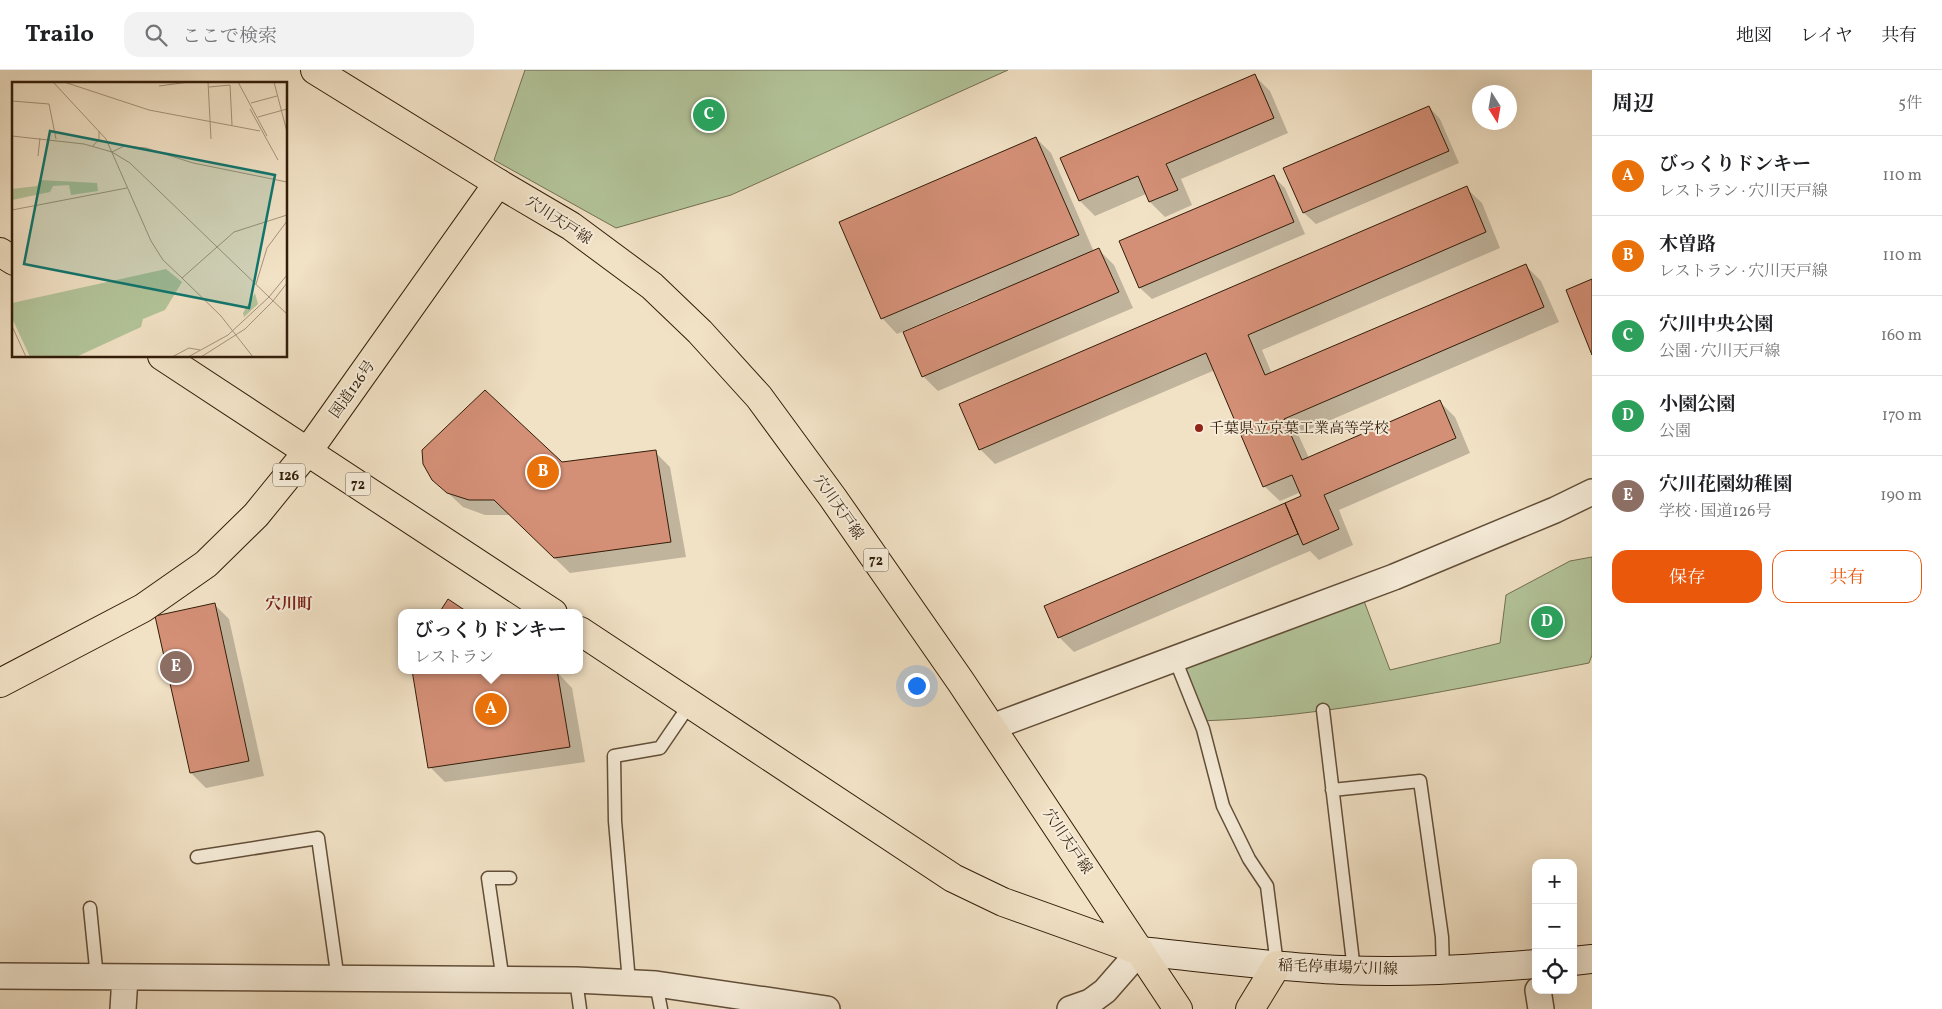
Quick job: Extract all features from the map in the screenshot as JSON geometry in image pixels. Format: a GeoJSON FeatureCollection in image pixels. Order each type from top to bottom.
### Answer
{"type":"FeatureCollection","features":[{"type":"Feature","properties":{"kind":"main road"},"geometry":{"type":"LineString","coordinates":[[316,70],[498,183]]}},
{"type":"Feature","properties":{"kind":"main road","name":"国道126号"},"geometry":{"type":"LineString","coordinates":[[0,683],[143,608],[206,564],[256,514],[308,451],[498,183]]}},
{"type":"Feature","properties":{"kind":"main road","name":"穴川天戸線"},"geometry":{"type":"LineString","coordinates":[[498,183],[571,226],[652,286],[700,332],[760,397],[833,498],[992,727],[1178,1009]]}},
{"type":"Feature","properties":{"kind":"main road"},"geometry":{"type":"LineString","coordinates":[[0,252],[12,260]]}},
{"type":"Feature","properties":{"kind":"main road","name":"72"},"geometry":{"type":"LineString","coordinates":[[165,358],[547,609]]}},
{"type":"Feature","properties":{"kind":"main road"},"geometry":{"type":"LineString","coordinates":[[583,633],[953,878],[1003,902],[1140,951]]}},
{"type":"Feature","properties":{"kind":"main road","name":"稲毛停車場穴川線"},"geometry":{"type":"LineString","coordinates":[[1140,951],[1277,966],[1354,970],[1532,972]]}},
{"type":"Feature","properties":{"kind":"main road"},"geometry":{"type":"LineString","coordinates":[[1577,961],[1592,960]]}},
{"type":"Feature","properties":{"kind":"main road"},"geometry":{"type":"LineString","coordinates":[[1250,1009],[1277,966]]}},
{"type":"Feature","properties":{"kind":"street"},"geometry":{"type":"LineString","coordinates":[[992,727],[1394,577],[1555,510],[1592,492]]}},
{"type":"Feature","properties":{"kind":"street"},"geometry":{"type":"LineString","coordinates":[[1070,1009],[1090,1002],[1105,991],[1140,951]]}},
{"type":"Feature","properties":{"kind":"street"},"geometry":{"type":"LineString","coordinates":[[0,976],[629,982],[656,984],[827,1009]]}},
{"type":"Feature","properties":{"kind":"street"},"geometry":{"type":"LineString","coordinates":[[123,1009],[125,978]]}},
{"type":"Feature","properties":{"kind":"street"},"geometry":{"type":"LineString","coordinates":[[1539,994],[1541,1009]]}},
{"type":"Feature","properties":{"kind":"lane"},"geometry":{"type":"LineString","coordinates":[[1175,659],[1203,729],[1223,806],[1250,859],[1267,886],[1277,966]]}},
{"type":"Feature","properties":{"kind":"lane"},"geometry":{"type":"LineString","coordinates":[[629,982],[615,822],[614,756],[660,748],[690,704]]}},
{"type":"Feature","properties":{"kind":"lane"},"geometry":{"type":"LineString","coordinates":[[1323,710],[1354,970]]}},
{"type":"Feature","properties":{"kind":"lane"},"geometry":{"type":"LineString","coordinates":[[1332,790],[1420,781],[1442,937],[1443,970]]}},
{"type":"Feature","properties":{"kind":"lane"},"geometry":{"type":"LineString","coordinates":[[197,856],[318,838],[338,980]]}},
{"type":"Feature","properties":{"kind":"lane"},"geometry":{"type":"LineString","coordinates":[[503,981],[488,878],[510,878]]}},
{"type":"Feature","properties":{"kind":"lane"},"geometry":{"type":"LineString","coordinates":[[90,908],[98,978]]}},
{"type":"Feature","properties":{"kind":"lane"},"geometry":{"type":"LineString","coordinates":[[576,980],[580,1009]]}},
{"type":"Feature","properties":{"kind":"lane"},"geometry":{"type":"LineString","coordinates":[[656,984],[661,1009]]}},
{"type":"Feature","properties":{"kind":"green space"},"geometry":{"type":"Polygon","coordinates":[[[525,70],[1008,70],[731,195],[616,228],[494,160],[525,70]]]}},
{"type":"Feature","properties":{"kind":"green space"},"geometry":{"type":"Polygon","coordinates":[[[1592,557],[1592,655],[1589,663],[1395,700],[1297,714],[1199,721],[1183,666],[1364,601],[1390,670],[1500,643],[1506,595],[1570,561],[1592,557]]]}},
{"type":"Feature","properties":{"kind":"building"},"geometry":{"type":"Polygon","coordinates":[[[1255,74],[1274,118],[1166,164],[1178,190],[1149,202],[1138,176],[1079,201],[1060,158],[1255,74]]]}},
{"type":"Feature","properties":{"kind":"building"},"geometry":{"type":"Polygon","coordinates":[[[1429,106],[1449,151],[1303,213],[1283,168],[1429,106]]]}},
{"type":"Feature","properties":{"kind":"building"},"geometry":{"type":"Polygon","coordinates":[[[1036,137],[1079,235],[881,319],[839,222],[1036,137]]]}},
{"type":"Feature","properties":{"kind":"building"},"geometry":{"type":"Polygon","coordinates":[[[1274,175],[1294,222],[1139,288],[1119,241],[1274,175]]]}},
{"type":"Feature","properties":{"kind":"building"},"geometry":{"type":"Polygon","coordinates":[[[1467,186],[1486,232],[1248,335],[1265,375],[1526,264],[1544,307],[1284,419],[1302,460],[1440,400],[1456,438],[1324,495],[1339,529],[1303,545],[1285,503],[1301,496],[1292,475],[1263,487],[1206,353],[979,450],[959,404],[1467,186]]]}},
{"type":"Feature","properties":{"kind":"building"},"geometry":{"type":"Polygon","coordinates":[[[1099,248],[1119,292],[922,377],[903,332],[1099,248]]]}},
{"type":"Feature","properties":{"kind":"building"},"geometry":{"type":"Polygon","coordinates":[[[1592,279],[1592,355],[1566,290],[1592,279]]]}},
{"type":"Feature","properties":{"kind":"building"},"geometry":{"type":"Polygon","coordinates":[[[485,390],[562,462],[656,450],[671,542],[554,558],[494,500],[469,500],[447,493],[432,480],[423,464],[422,450],[485,390]]]}},
{"type":"Feature","properties":{"kind":"building"},"geometry":{"type":"Polygon","coordinates":[[[1285,503],[1298,534],[1058,638],[1044,606],[1285,503]]]}},
{"type":"Feature","properties":{"kind":"building"},"geometry":{"type":"Polygon","coordinates":[[[448,599],[463,609],[442,609],[448,599]]]}},
{"type":"Feature","properties":{"kind":"building"},"geometry":{"type":"Polygon","coordinates":[[[215,603],[249,761],[190,773],[155,616],[215,603]]]}},
{"type":"Feature","properties":{"kind":"building"},"geometry":{"type":"Polygon","coordinates":[[[413,674],[558,674],[570,747],[428,768],[413,674]]]}},
{"type":"Feature","properties":{"kind":"place","name":"穴川中央公園"},"geometry":{"type":"Point","coordinates":[709,115]}},
{"type":"Feature","properties":{"kind":"place","name":"千葉県立京葉工業高等学校"},"geometry":{"type":"Point","coordinates":[1199,428]}},
{"type":"Feature","properties":{"kind":"place","name":"木曽路"},"geometry":{"type":"Point","coordinates":[543,472]}},
{"type":"Feature","properties":{"kind":"place","name":"小園公園"},"geometry":{"type":"Point","coordinates":[1547,622]}},
{"type":"Feature","properties":{"kind":"place","name":"穴川花園幼稚園"},"geometry":{"type":"Point","coordinates":[176,667]}},
{"type":"Feature","properties":{"kind":"place","name":"びっくりドンキー"},"geometry":{"type":"Point","coordinates":[491,709]}},
{"type":"Feature","properties":{"kind":"district","name":"穴川町"},"geometry":{"type":"Point","coordinates":[289,603]}}]}
